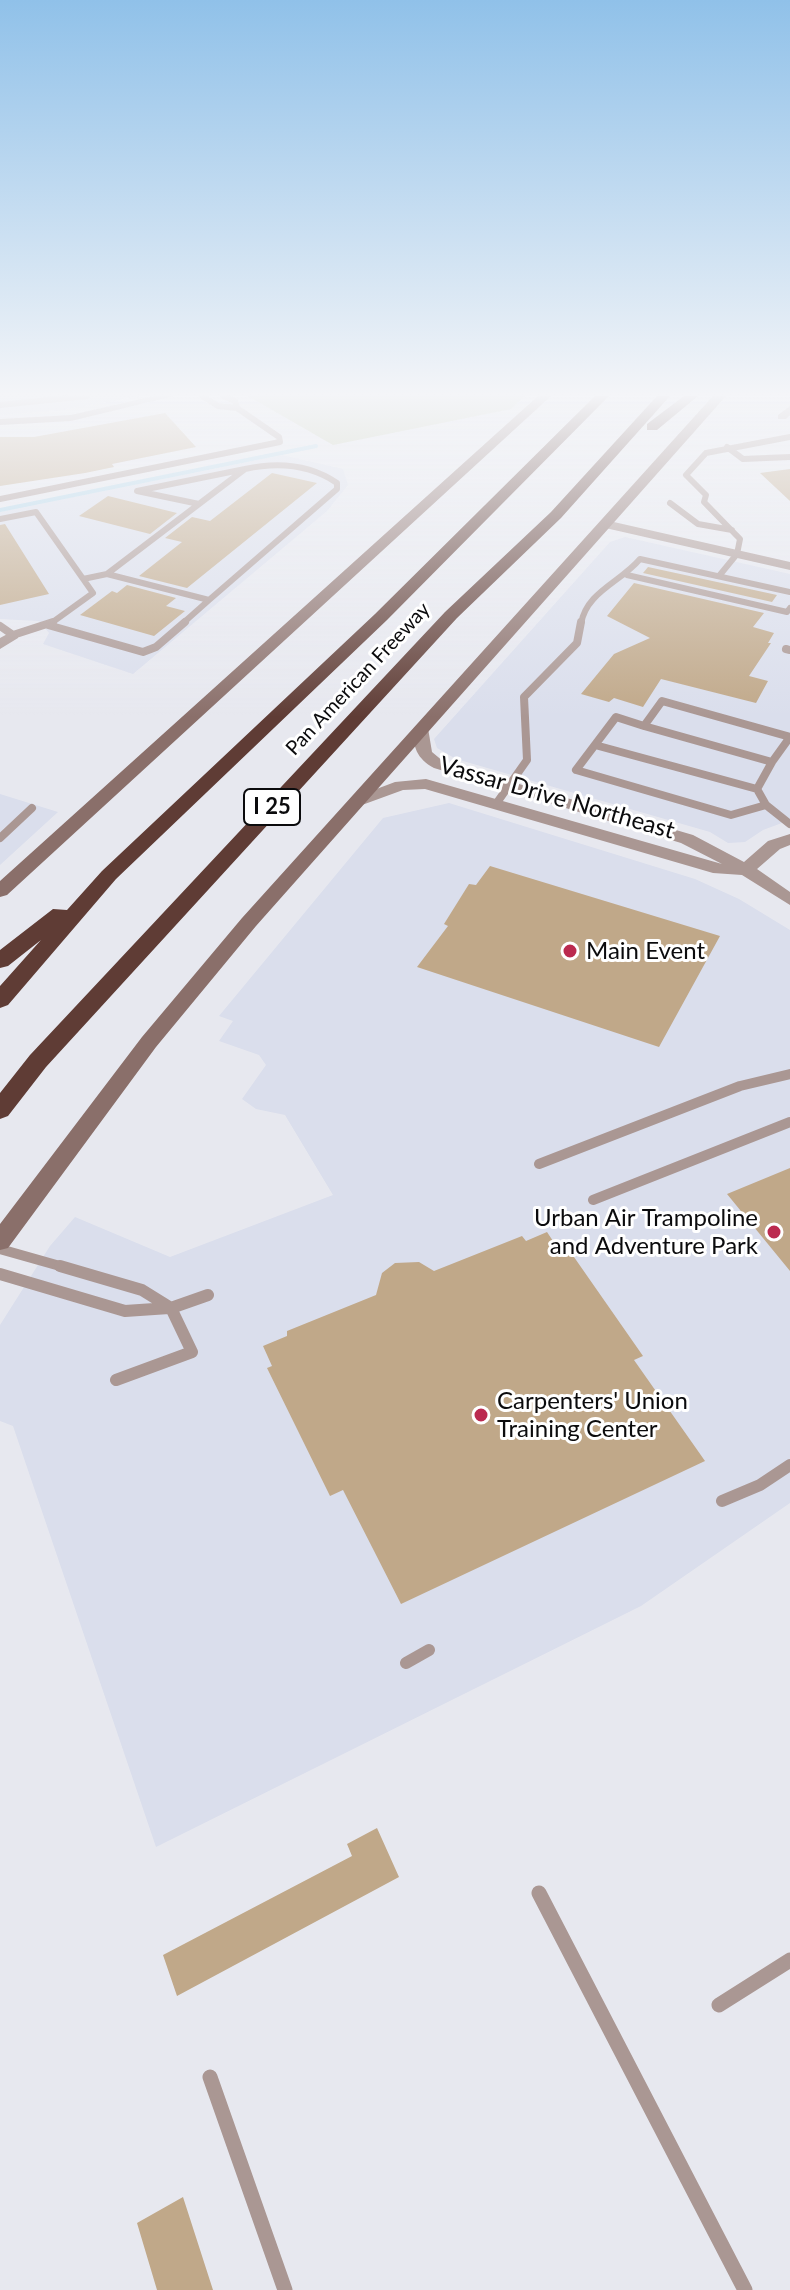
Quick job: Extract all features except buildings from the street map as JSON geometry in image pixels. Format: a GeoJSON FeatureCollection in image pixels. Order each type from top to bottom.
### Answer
{"type":"FeatureCollection","features":[{"type":"Feature","properties":{"kind":"highway","name":"Pan American Freeway"},"geometry":{"type":"LineString","coordinates":[[0,1000],[109,875],[381,617],[496,503]]}},
{"type":"Feature","properties":{"kind":"highway","name":"Pan American Freeway"},"geometry":{"type":"LineString","coordinates":[[0,1110],[38,1061],[451,615],[567,503]]}},
{"type":"Feature","properties":{"kind":"highway"},"geometry":{"type":"LineString","coordinates":[[556,515],[569,503]]}},
{"type":"Feature","properties":{"kind":"highway"},"geometry":{"type":"LineString","coordinates":[[0,961],[109,875]]}},
{"type":"Feature","properties":{"kind":"main road"},"geometry":{"type":"LineString","coordinates":[[0,891],[427,503]]}},
{"type":"Feature","properties":{"kind":"main road"},"geometry":{"type":"LineString","coordinates":[[0,1241],[149,1042],[249,922],[624,503]]}},
{"type":"Feature","properties":{"kind":"street"},"geometry":{"type":"LineString","coordinates":[[605,524],[790,566]]}},
{"type":"Feature","properties":{"kind":"street"},"geometry":{"type":"LineString","coordinates":[[0,645],[13,635]]}},
{"type":"Feature","properties":{"kind":"street","name":"Vassar Drive Northeast"},"geometry":{"type":"LineString","coordinates":[[421,728],[420,746],[431,761],[687,839],[746,870],[790,900]]}},
{"type":"Feature","properties":{"kind":"street","name":"Vassar Drive Northeast"},"geometry":{"type":"LineString","coordinates":[[356,802],[389,788],[413,784],[440,788],[719,869],[746,870]]}},
{"type":"Feature","properties":{"kind":"street"},"geometry":{"type":"LineString","coordinates":[[746,870],[774,845],[790,839]]}},
{"type":"Feature","properties":{"kind":"lane"},"geometry":{"type":"LineString","coordinates":[[194,503],[199,504]]}},
{"type":"Feature","properties":{"kind":"lane"},"geometry":{"type":"LineString","coordinates":[[48,625],[143,652],[156,647],[321,503]]}},
{"type":"Feature","properties":{"kind":"lane"},"geometry":{"type":"LineString","coordinates":[[670,503],[685,520],[708,528],[732,530]]}},
{"type":"Feature","properties":{"kind":"lane"},"geometry":{"type":"LineString","coordinates":[[705,503],[740,539],[737,554],[719,576]]}},
{"type":"Feature","properties":{"kind":"lane"},"geometry":{"type":"LineString","coordinates":[[83,579],[107,574],[199,504]]}},
{"type":"Feature","properties":{"kind":"lane"},"geometry":{"type":"LineString","coordinates":[[0,519],[36,512],[93,593],[48,625],[13,635],[0,626]]}},
{"type":"Feature","properties":{"kind":"lane"},"geometry":{"type":"LineString","coordinates":[[496,804],[527,760],[524,697],[577,643],[582,616],[599,591],[627,575],[640,559],[790,592]]}},
{"type":"Feature","properties":{"kind":"lane"},"geometry":{"type":"LineString","coordinates":[[107,574],[209,600]]}},
{"type":"Feature","properties":{"kind":"lane"},"geometry":{"type":"LineString","coordinates":[[627,575],[787,612],[790,608]]}},
{"type":"Feature","properties":{"kind":"lane"},"geometry":{"type":"LineString","coordinates":[[644,726],[662,701],[790,737],[757,789]]}},
{"type":"Feature","properties":{"kind":"lane"},"geometry":{"type":"LineString","coordinates":[[766,805],[731,815],[576,770],[616,717],[772,762]]}},
{"type":"Feature","properties":{"kind":"lane"},"geometry":{"type":"LineString","coordinates":[[595,745],[757,789],[766,805],[790,824]]}},
{"type":"Feature","properties":{"kind":"lane"},"geometry":{"type":"LineString","coordinates":[[0,838],[32,808]]}},
{"type":"Feature","properties":{"kind":"lane"},"geometry":{"type":"LineString","coordinates":[[539,1164],[740,1086],[790,1074]]}},
{"type":"Feature","properties":{"kind":"lane"},"geometry":{"type":"LineString","coordinates":[[593,1200],[790,1122]]}},
{"type":"Feature","properties":{"kind":"lane"},"geometry":{"type":"LineString","coordinates":[[0,1249],[142,1290],[171,1308],[192,1352],[116,1380]]}},
{"type":"Feature","properties":{"kind":"lane"},"geometry":{"type":"LineString","coordinates":[[0,1274],[125,1311],[171,1308],[208,1295]]}},
{"type":"Feature","properties":{"kind":"lane"},"geometry":{"type":"LineString","coordinates":[[722,1501],[760,1485],[790,1465]]}},
{"type":"Feature","properties":{"kind":"lane"},"geometry":{"type":"LineString","coordinates":[[406,1663],[429,1650]]}},
{"type":"Feature","properties":{"kind":"lane"},"geometry":{"type":"LineString","coordinates":[[539,1893],[745,2290]]}},
{"type":"Feature","properties":{"kind":"lane"},"geometry":{"type":"LineString","coordinates":[[719,2005],[790,1960]]}},
{"type":"Feature","properties":{"kind":"lane"},"geometry":{"type":"LineString","coordinates":[[210,2077],[285,2290]]}},
{"type":"Feature","properties":{"kind":"shaded area"},"geometry":{"type":"Polygon","coordinates":[[[45,503],[334,503],[133,674],[43,644],[49,633],[39,621],[0,619],[0,512],[45,503]]]}},
{"type":"Feature","properties":{"kind":"shaded area"},"geometry":{"type":"Polygon","coordinates":[[[625,537],[790,574],[790,820],[763,830],[745,842],[728,843],[710,832],[456,759],[437,748],[434,739],[610,542],[625,537]]]}},
{"type":"Feature","properties":{"kind":"shaded area"},"geometry":{"type":"Polygon","coordinates":[[[0,794],[58,812],[0,865],[0,794]]]}},
{"type":"Feature","properties":{"kind":"shaded area"},"geometry":{"type":"Polygon","coordinates":[[[449,803],[695,879],[739,899],[790,930],[790,1503],[641,1606],[156,1847],[13,1426],[0,1421],[0,1325],[50,1246],[75,1217],[170,1257],[333,1195],[285,1115],[256,1109],[242,1099],[266,1065],[259,1055],[219,1041],[233,1021],[219,1016],[383,818],[449,803]]]}},
{"type":"Feature","properties":{"kind":"waterway"},"geometry":{"type":"LineString","coordinates":[[0,510],[35,503]]}},
{"type":"Feature","properties":{"kind":"place","name":"Main Event"},"geometry":{"type":"Point","coordinates":[570,951]}},
{"type":"Feature","properties":{"kind":"place","name":"Urban Air Trampoline and Adventure Park"},"geometry":{"type":"Point","coordinates":[774,1232]}},
{"type":"Feature","properties":{"kind":"place","name":"Carpenters' Union Training Center"},"geometry":{"type":"Point","coordinates":[481,1415]}}]}
